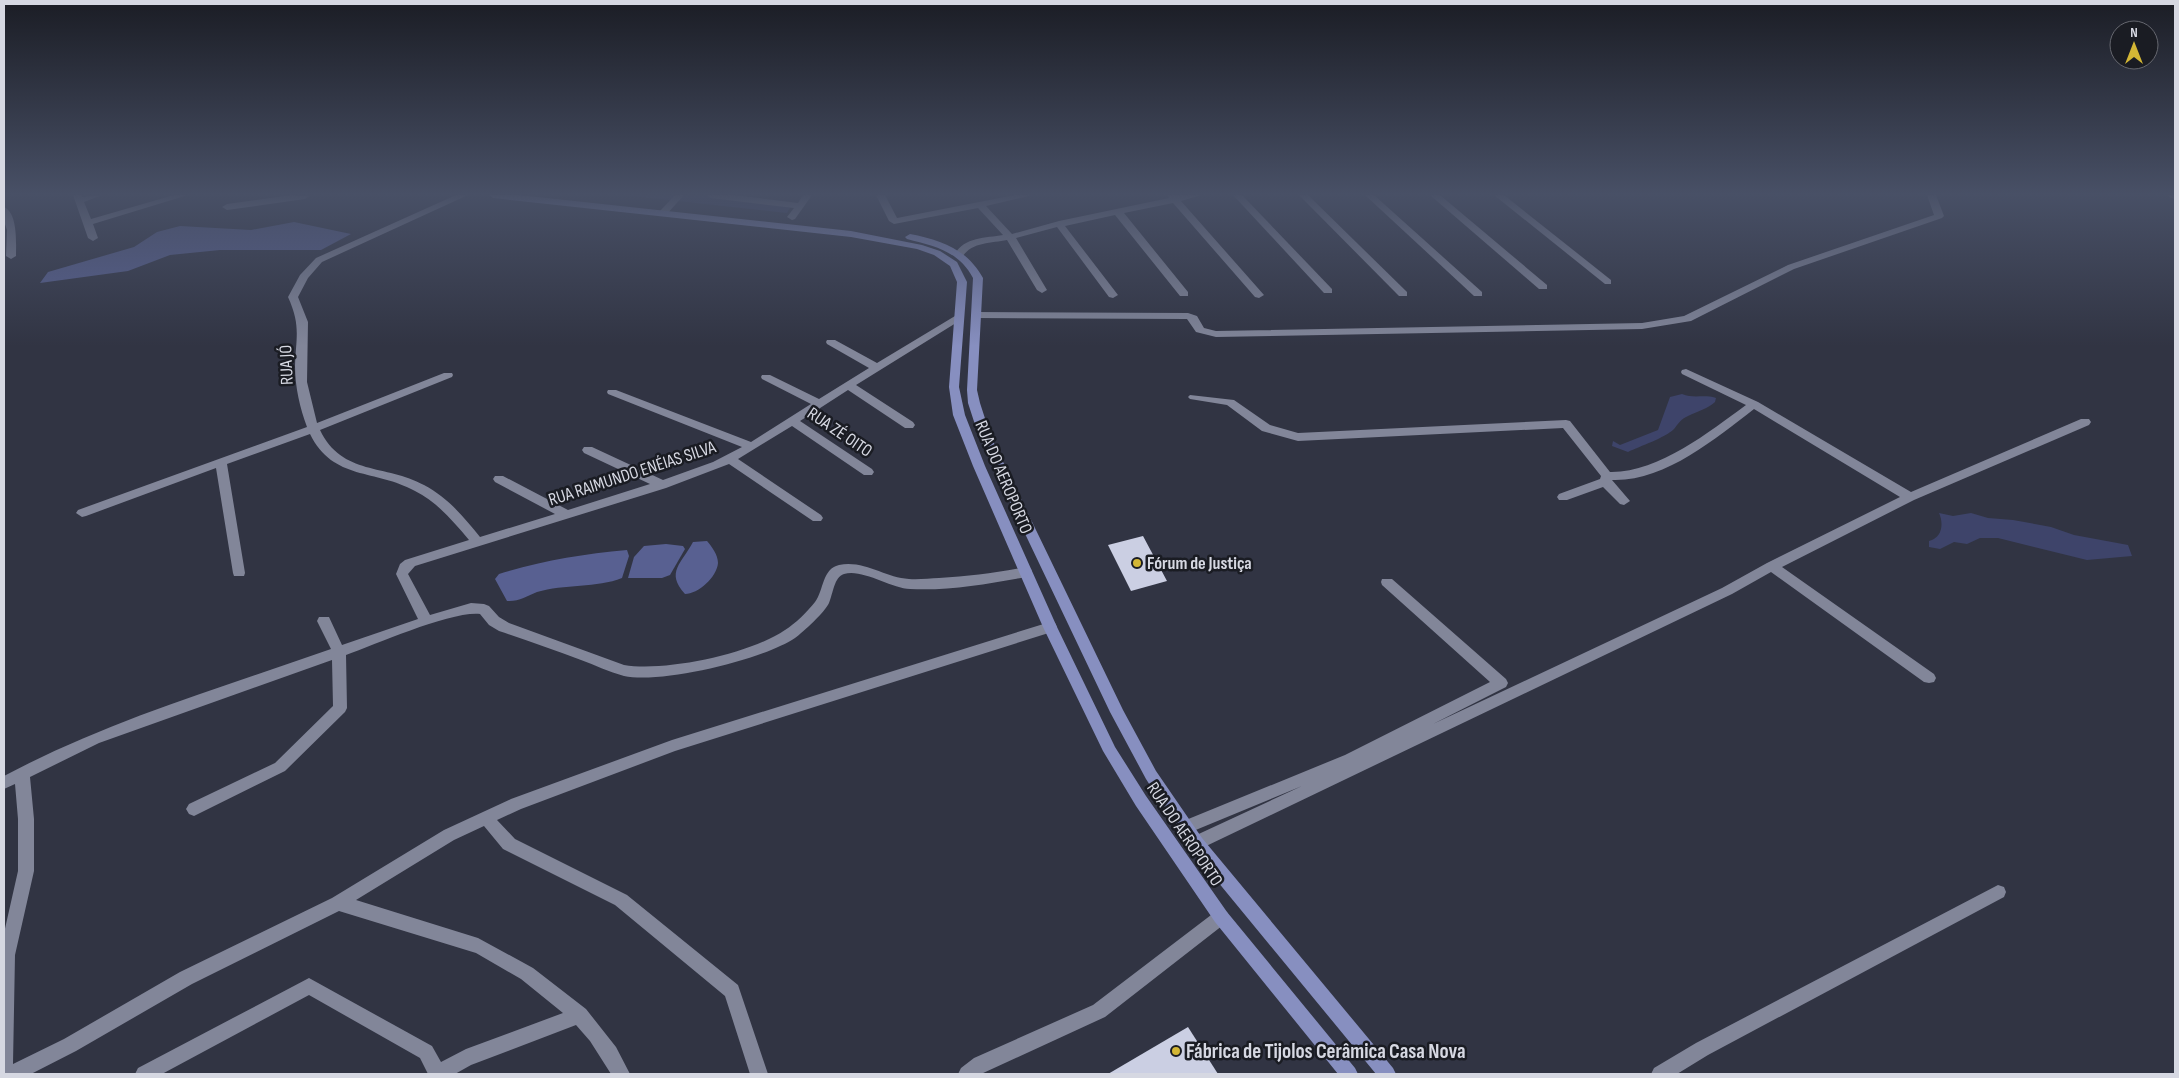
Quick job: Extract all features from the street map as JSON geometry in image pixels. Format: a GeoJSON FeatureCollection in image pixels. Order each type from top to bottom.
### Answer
{"type":"FeatureCollection","features":[{"type":"Feature","properties":{"kind":"main road","name":"RUA DO AEROPORTO"},"geometry":{"type":"LineString","coordinates":[[903,245],[928,250],[947,259],[959,272],[962,282],[955,362],[956,400],[965,433],[1050,627],[1110,751],[1140,801],[1221,917],[1349,1074]]}},
{"type":"Feature","properties":{"kind":"main road","name":"RUA DO AEROPORTO"},"geometry":{"type":"LineString","coordinates":[[941,245],[960,254],[970,262],[978,278],[972,390],[974,403],[985,437],[1117,712],[1151,775],[1196,843],[1387,1074]]}},
{"type":"Feature","properties":{"kind":"main road"},"geometry":{"type":"LineString","coordinates":[[955,362],[973,362]]}},
{"type":"Feature","properties":{"kind":"main road"},"geometry":{"type":"LineString","coordinates":[[1065,659],[1087,650]]}},
{"type":"Feature","properties":{"kind":"street"},"geometry":{"type":"LineString","coordinates":[[12,245],[12,256]]}},
{"type":"Feature","properties":{"kind":"street","name":"RUA JÓ"},"geometry":{"type":"LineString","coordinates":[[351,245],[329,255],[310,269],[298,286],[294,297],[303,324],[301,373],[313,428],[324,450],[332,457],[410,483],[445,504],[478,543]]}},
{"type":"Feature","properties":{"kind":"street"},"geometry":{"type":"LineString","coordinates":[[960,254],[963,248],[968,245]]}},
{"type":"Feature","properties":{"kind":"street"},"geometry":{"type":"LineString","coordinates":[[1015,245],[1042,290]]}},
{"type":"Feature","properties":{"kind":"street"},"geometry":{"type":"LineString","coordinates":[[1075,245],[1113,295]]}},
{"type":"Feature","properties":{"kind":"street"},"geometry":{"type":"LineString","coordinates":[[1145,245],[1184,294]]}},
{"type":"Feature","properties":{"kind":"street"},"geometry":{"type":"LineString","coordinates":[[1215,245],[1259,295]]}},
{"type":"Feature","properties":{"kind":"street"},"geometry":{"type":"LineString","coordinates":[[1285,245],[1328,291]]}},
{"type":"Feature","properties":{"kind":"street"},"geometry":{"type":"LineString","coordinates":[[1354,245],[1403,294]]}},
{"type":"Feature","properties":{"kind":"street"},"geometry":{"type":"LineString","coordinates":[[1424,245],[1478,294]]}},
{"type":"Feature","properties":{"kind":"street"},"geometry":{"type":"LineString","coordinates":[[1494,245],[1543,287]]}},
{"type":"Feature","properties":{"kind":"street"},"geometry":{"type":"LineString","coordinates":[[1562,245],[1608,282]]}},
{"type":"Feature","properties":{"kind":"street"},"geometry":{"type":"LineString","coordinates":[[976,315],[1188,316],[1193,318],[1200,330],[1216,334],[1642,326],[1688,319],[1791,267],[1854,245]]}},
{"type":"Feature","properties":{"kind":"street","name":"RUA RAIMUNDO ENÉIAS SILVA"},"geometry":{"type":"LineString","coordinates":[[426,621],[402,574],[405,567],[410,563],[662,485],[730,460],[876,367],[959,318]]}},
{"type":"Feature","properties":{"kind":"street"},"geometry":{"type":"LineString","coordinates":[[830,342],[876,367]]}},
{"type":"Feature","properties":{"kind":"street"},"geometry":{"type":"LineString","coordinates":[[1686,372],[1754,404],[1910,498]]}},
{"type":"Feature","properties":{"kind":"street"},"geometry":{"type":"LineString","coordinates":[[82,513],[313,428],[448,375]]}},
{"type":"Feature","properties":{"kind":"street"},"geometry":{"type":"LineString","coordinates":[[766,377],[819,403]]}},
{"type":"Feature","properties":{"kind":"street"},"geometry":{"type":"LineString","coordinates":[[848,385],[909,425]]}},
{"type":"Feature","properties":{"kind":"street"},"geometry":{"type":"LineString","coordinates":[[612,392],[752,447]]}},
{"type":"Feature","properties":{"kind":"street"},"geometry":{"type":"LineString","coordinates":[[1194,397],[1230,402],[1266,428],[1298,437],[1566,424],[1624,501]]}},
{"type":"Feature","properties":{"kind":"street"},"geometry":{"type":"LineString","coordinates":[[1563,497],[1606,479],[1630,477],[1669,460],[1703,442],[1716,430],[1754,404]]}},
{"type":"Feature","properties":{"kind":"street","name":"RUA ZÉ OITO"},"geometry":{"type":"LineString","coordinates":[[792,421],[868,472]]}},
{"type":"Feature","properties":{"kind":"street"},"geometry":{"type":"LineString","coordinates":[[1196,843],[1726,591],[1772,566],[1910,498],[2085,422]]}},
{"type":"Feature","properties":{"kind":"street"},"geometry":{"type":"LineString","coordinates":[[588,450],[662,485]]}},
{"type":"Feature","properties":{"kind":"street"},"geometry":{"type":"LineString","coordinates":[[730,460],[817,518]]}},
{"type":"Feature","properties":{"kind":"street"},"geometry":{"type":"LineString","coordinates":[[221,462],[238,573]]}},
{"type":"Feature","properties":{"kind":"street"},"geometry":{"type":"LineString","coordinates":[[499,479],[566,514]]}},
{"type":"Feature","properties":{"kind":"street"},"geometry":{"type":"LineString","coordinates":[[1772,566],[1929,678]]}},
{"type":"Feature","properties":{"kind":"street"},"geometry":{"type":"LineString","coordinates":[[4,783],[94,739],[426,621],[471,608],[484,609],[504,627],[623,670],[641,673],[714,663],[760,648],[790,634],[822,603],[832,577],[839,570],[851,568],[867,571],[889,580],[909,584],[985,580],[1026,572]]}},
{"type":"Feature","properties":{"kind":"street"},"geometry":{"type":"LineString","coordinates":[[1186,827],[1350,759],[1502,683],[1387,582]]}},
{"type":"Feature","properties":{"kind":"street"},"geometry":{"type":"LineString","coordinates":[[194,809],[280,767],[340,708],[338,653],[324,621]]}},
{"type":"Feature","properties":{"kind":"street"},"geometry":{"type":"LineString","coordinates":[[13,1074],[70,1046],[186,978],[338,903],[449,835],[516,804],[580,778],[672,746],[1050,627]]}},
{"type":"Feature","properties":{"kind":"street"},"geometry":{"type":"LineString","coordinates":[[4,1074],[6,956],[26,871],[26,819],[22,773]]}},
{"type":"Feature","properties":{"kind":"street"},"geometry":{"type":"LineString","coordinates":[[486,818],[509,844],[621,900],[732,991],[759,1074]]}},
{"type":"Feature","properties":{"kind":"street"},"geometry":{"type":"LineString","coordinates":[[1660,1074],[1702,1049],[1998,892]]}},
{"type":"Feature","properties":{"kind":"street"},"geometry":{"type":"LineString","coordinates":[[338,903],[401,919],[486,949],[537,980],[580,1015],[609,1051],[621,1074]]}},
{"type":"Feature","properties":{"kind":"street"},"geometry":{"type":"LineString","coordinates":[[967,1074],[980,1064],[1099,1011],[1221,917]]}},
{"type":"Feature","properties":{"kind":"street"},"geometry":{"type":"LineString","coordinates":[[144,1074],[309,986],[426,1052],[438,1074],[466,1058],[580,1015]]}},
{"type":"Feature","properties":{"kind":"shaded area"},"geometry":{"type":"Polygon","coordinates":[[[137,245],[330,245],[321,250],[220,250],[170,255],[128,271],[40,283],[48,272],[137,245]]]}},
{"type":"Feature","properties":{"kind":"shaded area"},"geometry":{"type":"Polygon","coordinates":[[[1682,394],[1716,398],[1715,402],[1686,417],[1674,429],[1659,439],[1628,452],[1612,446],[1613,441],[1620,445],[1658,430],[1670,397],[1682,394]]]}},
{"type":"Feature","properties":{"kind":"shaded area"},"geometry":{"type":"Polygon","coordinates":[[[1939,513],[1953,516],[1971,513],[1988,518],[2013,520],[2051,527],[2074,535],[2128,545],[2132,556],[2087,560],[1998,538],[1980,538],[1967,544],[1954,542],[1940,549],[1929,547],[1929,541],[1937,537],[1941,530],[1939,513]]]}},
{"type":"Feature","properties":{"kind":"shaded area"},"geometry":{"type":"Polygon","coordinates":[[[707,541],[717,557],[717,568],[706,584],[696,591],[685,594],[676,580],[677,568],[693,542],[707,541]]]}},
{"type":"Feature","properties":{"kind":"shaded area"},"geometry":{"type":"Polygon","coordinates":[[[666,544],[683,546],[685,549],[670,575],[662,578],[628,578],[634,557],[644,546],[666,544]]]}},
{"type":"Feature","properties":{"kind":"shaded area"},"geometry":{"type":"Polygon","coordinates":[[[627,550],[629,556],[622,578],[612,581],[547,590],[519,600],[507,601],[495,579],[499,574],[546,562],[627,550]]]}},
{"type":"Feature","properties":{"kind":"building","name":"Fórum de Justiça"},"geometry":{"type":"Polygon","coordinates":[[[1143,536],[1167,581],[1131,591],[1108,545],[1143,536]]]}},
{"type":"Feature","properties":{"kind":"building","name":"Fábrica de Tijolos Cerâmica Casa Nova"},"geometry":{"type":"Polygon","coordinates":[[[1188,1027],[1218,1074],[1108,1074],[1188,1027]]]}},
{"type":"Feature","properties":{"kind":"place","name":"Fórum de Justiça"},"geometry":{"type":"Point","coordinates":[1137,563]}},
{"type":"Feature","properties":{"kind":"place","name":"Fábrica de Tijolos Cerâmica Casa Nova"},"geometry":{"type":"Point","coordinates":[1176,1051]}}]}
